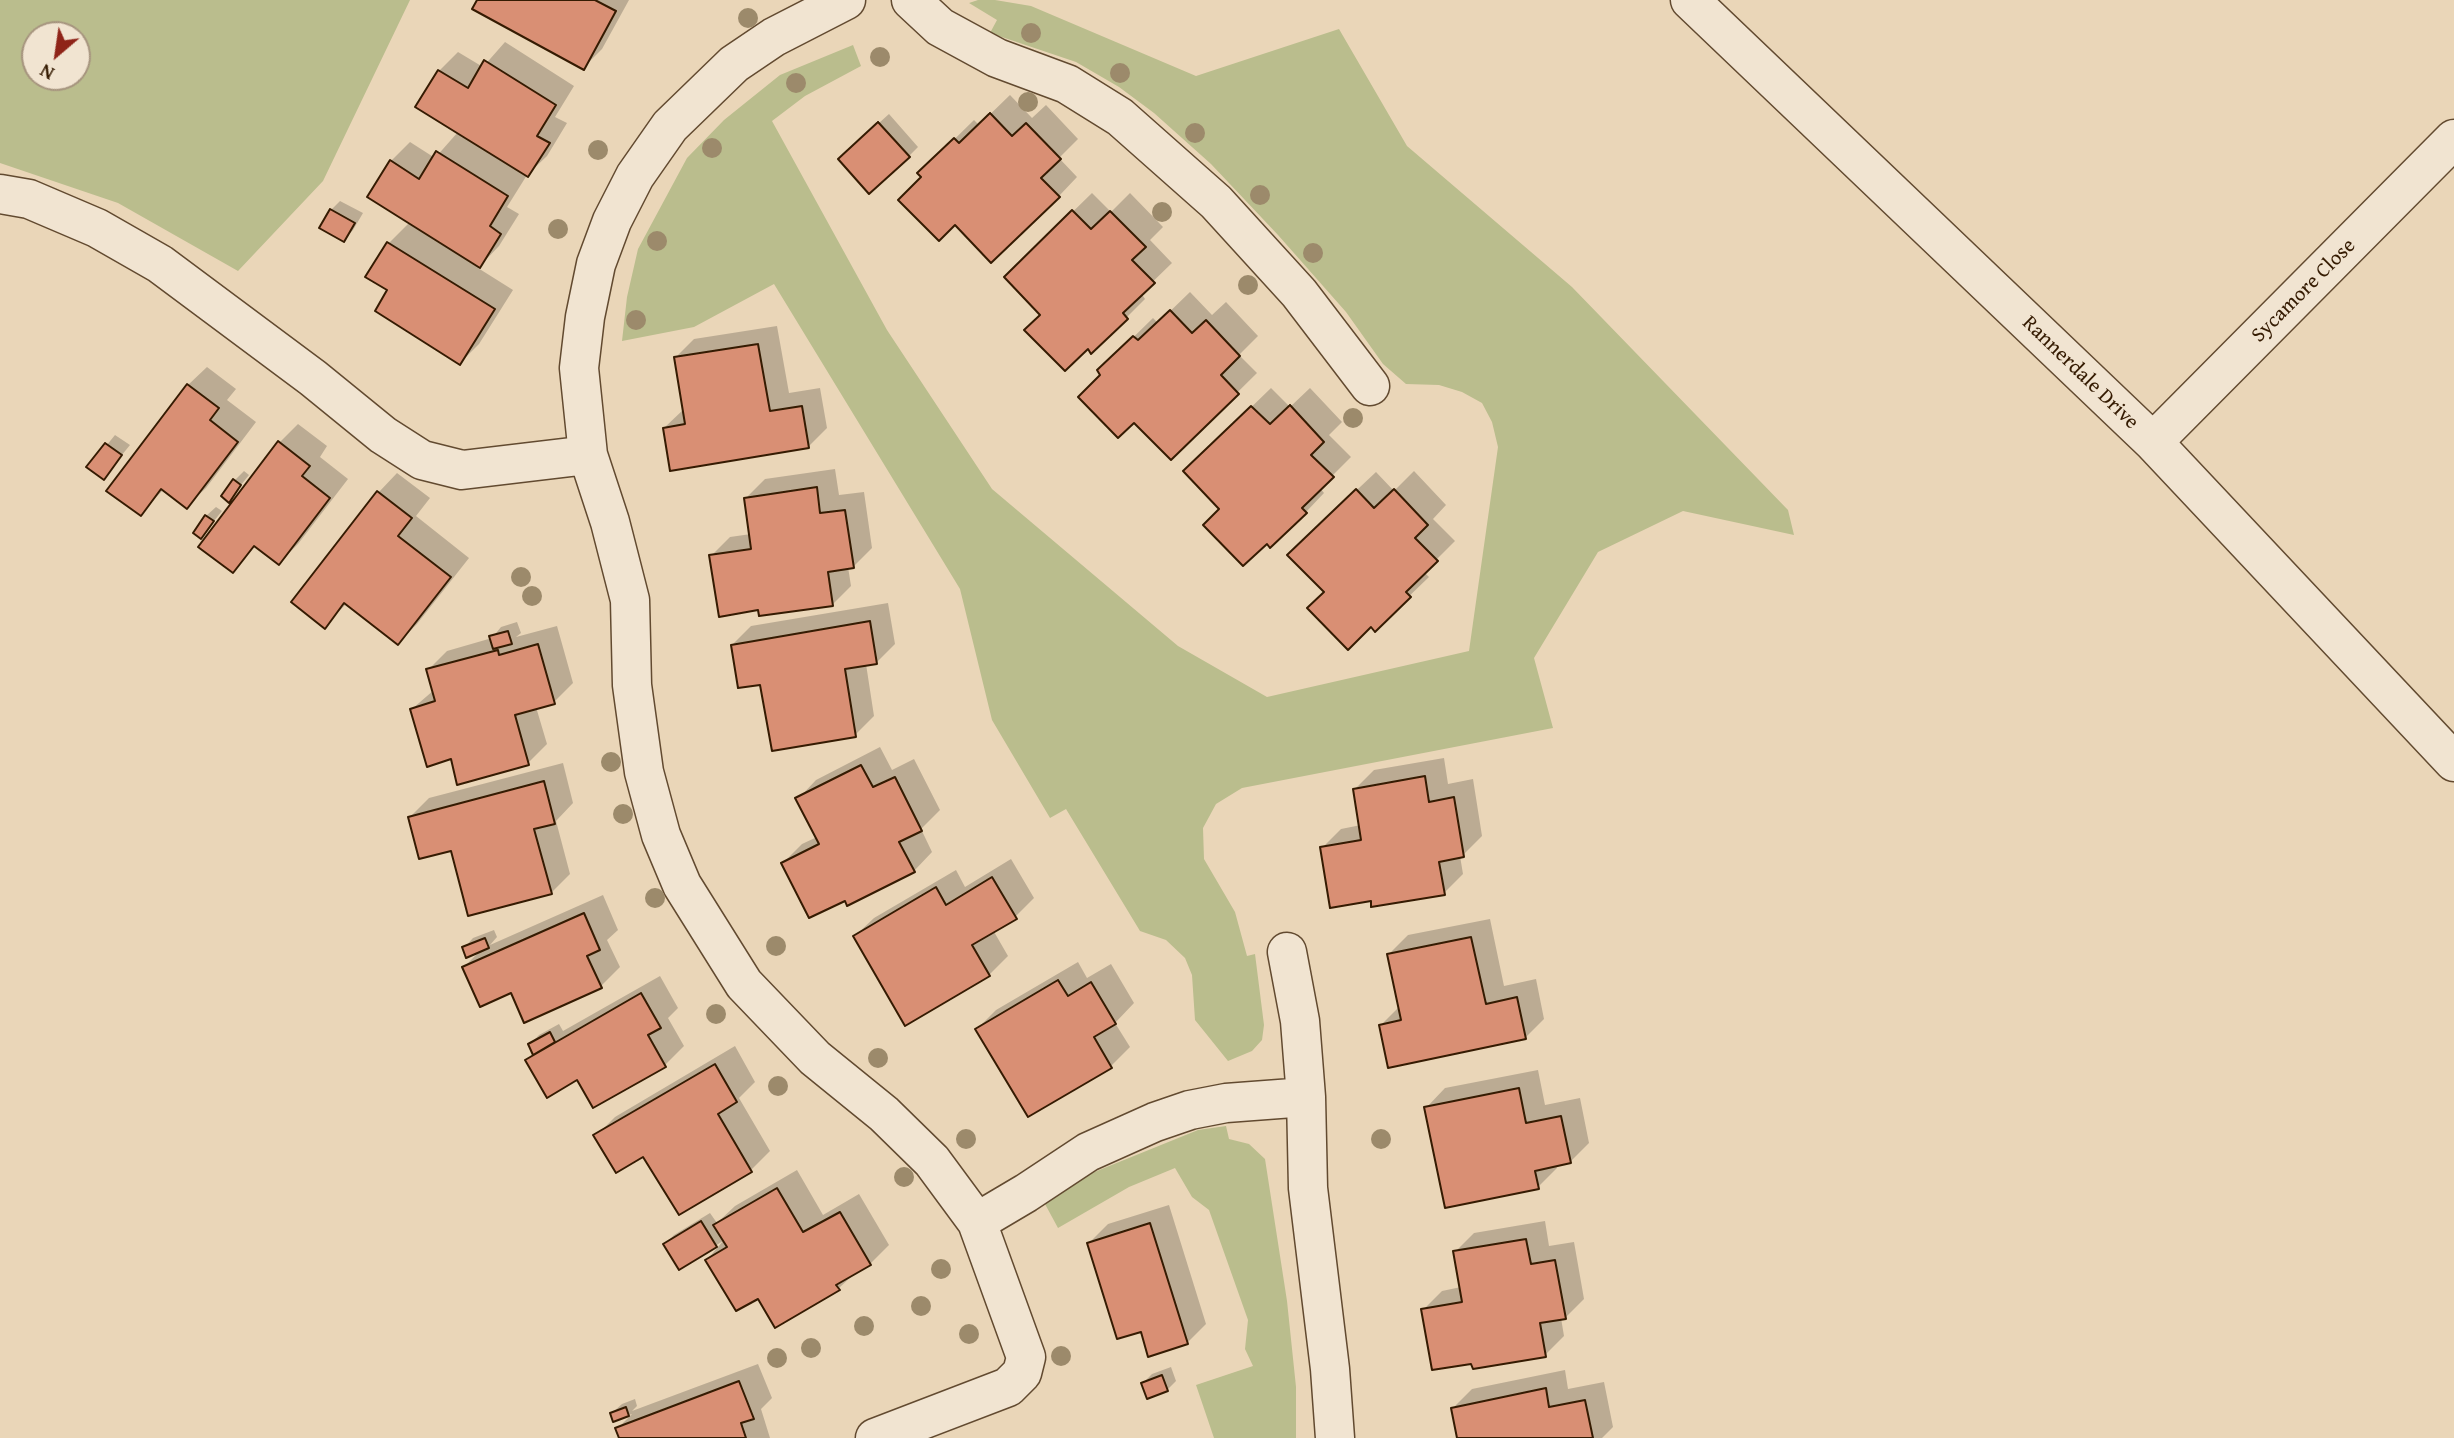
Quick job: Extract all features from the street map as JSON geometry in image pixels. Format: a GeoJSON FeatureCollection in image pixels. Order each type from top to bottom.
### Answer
{"type":"FeatureCollection","features":[{"type":"Feature","properties":{"kind":"street"},"geometry":{"type":"LineString","coordinates":[[846,0],[774,37],[734,64],[670,126],[635,176],[612,221],[596,264],[585,317],[579,369],[588,455],[610,522],[630,600],[632,685],[644,772],[661,835],[682,885],[744,984],[815,1059],[884,1114],[932,1161],[977,1222],[1026,1357],[1022,1373],[1008,1387],[875,1438]]}},
{"type":"Feature","properties":{"kind":"street"},"geometry":{"type":"LineString","coordinates":[[911,0],[940,27],[997,58],[1066,84],[1120,117],[1216,202],[1299,293],[1370,386]]}},
{"type":"Feature","properties":{"kind":"street","name":"Rannerdale Drive"},"geometry":{"type":"LineString","coordinates":[[1690,0],[2153,442],[2454,762]]}},
{"type":"Feature","properties":{"kind":"street","name":"Sycamore Close"},"geometry":{"type":"LineString","coordinates":[[2153,442],[2454,139]]}},
{"type":"Feature","properties":{"kind":"street"},"geometry":{"type":"LineString","coordinates":[[0,194],[29,199],[97,228],[160,264],[313,378],[383,435],[422,460],[462,470],[588,455]]}},
{"type":"Feature","properties":{"kind":"street"},"geometry":{"type":"LineString","coordinates":[[1287,952],[1300,1021],[1306,1097],[1308,1188],[1330,1369],[1335,1438]]}},
{"type":"Feature","properties":{"kind":"street"},"geometry":{"type":"LineString","coordinates":[[977,1222],[1088,1152],[1155,1122],[1190,1110],[1226,1103],[1306,1097]]}},
{"type":"Feature","properties":{"kind":"green space"},"geometry":{"type":"Polygon","coordinates":[[[0,0],[410,0],[323,181],[238,271],[118,203],[0,163],[0,0]]]}},
{"type":"Feature","properties":{"kind":"green space"},"geometry":{"type":"Polygon","coordinates":[[[978,0],[1031,6],[1196,76],[1339,29],[1407,146],[1572,287],[1788,510],[1794,535],[1683,511],[1598,552],[1534,658],[1553,728],[1242,788],[1216,804],[1203,828],[1204,859],[1235,912],[1247,956],[1255,954],[1264,1025],[1262,1040],[1252,1051],[1228,1061],[1195,1020],[1192,975],[1185,958],[1166,940],[1140,931],[1066,809],[1050,818],[992,720],[960,589],[774,284],[694,327],[622,341],[627,297],[638,249],[687,158],[724,120],[780,75],[853,45],[861,66],[805,96],[772,121],[887,330],[992,489],[1178,646],[1267,697],[1469,651],[1498,447],[1492,422],[1482,403],[1462,392],[1439,385],[1406,384],[1383,364],[1346,312],[1211,164],[1154,113],[1119,87],[1076,62],[990,33],[997,20],[969,3],[978,0]]]}},
{"type":"Feature","properties":{"kind":"green space"},"geometry":{"type":"Polygon","coordinates":[[[1226,1126],[1229,1139],[1249,1144],[1265,1159],[1287,1301],[1296,1387],[1296,1438],[1214,1438],[1196,1385],[1253,1366],[1245,1349],[1248,1320],[1209,1210],[1192,1197],[1175,1168],[1129,1187],[1058,1228],[1045,1204],[1087,1175],[1198,1130],[1226,1126]]]}},
{"type":"Feature","properties":{"kind":"building"},"geometry":{"type":"Polygon","coordinates":[[[477,0],[595,0],[616,11],[584,70],[472,9],[477,0]]]}},
{"type":"Feature","properties":{"kind":"building"},"geometry":{"type":"Polygon","coordinates":[[[484,60],[556,105],[537,136],[550,143],[528,177],[415,107],[438,70],[468,88],[484,60]]]}},
{"type":"Feature","properties":{"kind":"building"},"geometry":{"type":"Polygon","coordinates":[[[990,113],[1012,136],[1026,123],[1061,159],[1041,178],[1060,197],[991,263],[955,225],[939,241],[898,200],[921,177],[917,173],[954,138],[959,143],[990,113]]]}},
{"type":"Feature","properties":{"kind":"building"},"geometry":{"type":"Polygon","coordinates":[[[878,122],[910,157],[869,194],[838,159],[878,122]]]}},
{"type":"Feature","properties":{"kind":"building"},"geometry":{"type":"Polygon","coordinates":[[[436,151],[508,196],[490,226],[501,234],[480,268],[367,197],[390,160],[419,179],[436,151]]]}},
{"type":"Feature","properties":{"kind":"building"},"geometry":{"type":"Polygon","coordinates":[[[330,209],[355,223],[344,242],[319,228],[330,209]]]}},
{"type":"Feature","properties":{"kind":"building"},"geometry":{"type":"Polygon","coordinates":[[[1072,210],[1091,229],[1110,211],[1146,247],[1132,260],[1155,283],[1123,313],[1128,319],[1091,354],[1088,349],[1065,371],[1024,330],[1040,315],[1004,277],[1072,210]]]}},
{"type":"Feature","properties":{"kind":"building"},"geometry":{"type":"Polygon","coordinates":[[[387,242],[495,309],[460,365],[375,311],[387,290],[365,277],[387,242]]]}},
{"type":"Feature","properties":{"kind":"building"},"geometry":{"type":"Polygon","coordinates":[[[1170,310],[1192,333],[1206,320],[1240,356],[1221,375],[1239,394],[1171,460],[1134,423],[1118,438],[1078,397],[1100,375],[1097,370],[1133,336],[1138,340],[1170,310]]]}},
{"type":"Feature","properties":{"kind":"building"},"geometry":{"type":"Polygon","coordinates":[[[758,344],[770,411],[802,406],[809,448],[670,471],[663,428],[685,424],[674,357],[758,344]]]}},
{"type":"Feature","properties":{"kind":"building"},"geometry":{"type":"Polygon","coordinates":[[[187,384],[219,408],[210,420],[238,442],[187,509],[161,489],[141,516],[106,491],[187,384]]]}},
{"type":"Feature","properties":{"kind":"building"},"geometry":{"type":"Polygon","coordinates":[[[1290,405],[1324,442],[1311,455],[1334,477],[1302,508],[1307,513],[1270,548],[1267,544],[1243,566],[1203,525],[1219,509],[1183,471],[1251,406],[1270,424],[1290,405]]]}},
{"type":"Feature","properties":{"kind":"building"},"geometry":{"type":"Polygon","coordinates":[[[278,441],[310,466],[302,476],[330,498],[279,565],[254,546],[233,573],[198,547],[278,441]]]}},
{"type":"Feature","properties":{"kind":"building"},"geometry":{"type":"Polygon","coordinates":[[[105,443],[122,455],[104,480],[86,467],[105,443]]]}},
{"type":"Feature","properties":{"kind":"building"},"geometry":{"type":"Polygon","coordinates":[[[233,479],[241,485],[229,503],[221,496],[233,479]]]}},
{"type":"Feature","properties":{"kind":"building"},"geometry":{"type":"Polygon","coordinates":[[[817,487],[820,513],[845,510],[854,568],[828,572],[833,606],[759,616],[758,610],[719,617],[709,555],[751,549],[744,498],[817,487]]]}},
{"type":"Feature","properties":{"kind":"building"},"geometry":{"type":"Polygon","coordinates":[[[1356,489],[1374,508],[1394,489],[1428,525],[1415,538],[1438,561],[1406,592],[1411,597],[1375,632],[1371,627],[1348,650],[1307,608],[1324,592],[1287,555],[1356,489]]]}},
{"type":"Feature","properties":{"kind":"building"},"geometry":{"type":"Polygon","coordinates":[[[377,491],[412,518],[398,536],[451,577],[398,645],[344,603],[325,629],[291,602],[377,491]]]}},
{"type":"Feature","properties":{"kind":"building"},"geometry":{"type":"Polygon","coordinates":[[[205,515],[214,521],[201,539],[193,533],[205,515]]]}},
{"type":"Feature","properties":{"kind":"building"},"geometry":{"type":"Polygon","coordinates":[[[870,621],[877,664],[845,669],[856,737],[772,751],[760,685],[738,688],[731,645],[870,621]]]}},
{"type":"Feature","properties":{"kind":"building"},"geometry":{"type":"Polygon","coordinates":[[[508,631],[512,644],[493,649],[489,636],[508,631]]]}},
{"type":"Feature","properties":{"kind":"building"},"geometry":{"type":"Polygon","coordinates":[[[538,644],[555,704],[515,715],[529,765],[457,785],[451,759],[427,767],[410,709],[435,701],[426,669],[498,650],[499,655],[538,644]]]}},
{"type":"Feature","properties":{"kind":"building"},"geometry":{"type":"Polygon","coordinates":[[[861,765],[873,787],[895,777],[922,831],[899,842],[915,872],[847,906],[845,901],[809,918],[781,863],[819,844],[795,798],[861,765]]]}},
{"type":"Feature","properties":{"kind":"building"},"geometry":{"type":"Polygon","coordinates":[[[1425,776],[1429,802],[1454,797],[1464,857],[1439,862],[1445,895],[1371,907],[1371,901],[1330,908],[1320,847],[1361,840],[1353,789],[1425,776]]]}},
{"type":"Feature","properties":{"kind":"building"},"geometry":{"type":"Polygon","coordinates":[[[544,781],[555,824],[534,829],[552,894],[468,916],[451,851],[419,859],[408,817],[544,781]]]}},
{"type":"Feature","properties":{"kind":"building"},"geometry":{"type":"Polygon","coordinates":[[[992,877],[1017,919],[972,945],[990,976],[905,1026],[853,936],[936,887],[946,905],[992,877]]]}},
{"type":"Feature","properties":{"kind":"building"},"geometry":{"type":"Polygon","coordinates":[[[584,913],[600,950],[587,956],[602,988],[524,1023],[511,993],[480,1007],[462,967],[584,913]]]}},
{"type":"Feature","properties":{"kind":"building"},"geometry":{"type":"Polygon","coordinates":[[[1471,937],[1486,1004],[1517,997],[1526,1039],[1388,1068],[1379,1025],[1401,1020],[1387,954],[1471,937]]]}},
{"type":"Feature","properties":{"kind":"building"},"geometry":{"type":"Polygon","coordinates":[[[485,938],[489,948],[466,958],[462,947],[485,938]]]}},
{"type":"Feature","properties":{"kind":"building"},"geometry":{"type":"Polygon","coordinates":[[[1058,980],[1068,996],[1091,982],[1116,1024],[1094,1037],[1112,1068],[1028,1117],[975,1029],[1058,980]]]}},
{"type":"Feature","properties":{"kind":"building"},"geometry":{"type":"Polygon","coordinates":[[[641,993],[661,1028],[648,1035],[666,1067],[593,1108],[577,1080],[547,1098],[525,1060],[641,993]]]}},
{"type":"Feature","properties":{"kind":"building"},"geometry":{"type":"Polygon","coordinates":[[[550,1032],[555,1042],[533,1055],[528,1044],[550,1032]]]}},
{"type":"Feature","properties":{"kind":"building"},"geometry":{"type":"Polygon","coordinates":[[[715,1064],[737,1102],[718,1114],[752,1172],[679,1215],[643,1157],[616,1173],[593,1135],[715,1064]]]}},
{"type":"Feature","properties":{"kind":"building"},"geometry":{"type":"Polygon","coordinates":[[[1519,1088],[1526,1123],[1561,1116],[1571,1163],[1535,1171],[1539,1189],[1445,1208],[1424,1107],[1519,1088]]]}},
{"type":"Feature","properties":{"kind":"building"},"geometry":{"type":"Polygon","coordinates":[[[777,1188],[803,1232],[840,1212],[871,1265],[836,1285],[840,1290],[775,1328],[758,1299],[736,1311],[705,1260],[727,1247],[713,1225],[777,1188]]]}},
{"type":"Feature","properties":{"kind":"building"},"geometry":{"type":"Polygon","coordinates":[[[701,1221],[717,1247],[679,1270],[663,1244],[701,1221]]]}},
{"type":"Feature","properties":{"kind":"building"},"geometry":{"type":"Polygon","coordinates":[[[1150,1223],[1188,1344],[1148,1357],[1141,1332],[1117,1339],[1087,1243],[1150,1223]]]}},
{"type":"Feature","properties":{"kind":"building"},"geometry":{"type":"Polygon","coordinates":[[[1526,1239],[1531,1264],[1555,1260],[1566,1319],[1540,1323],[1546,1357],[1473,1369],[1471,1364],[1432,1370],[1421,1309],[1462,1302],[1453,1251],[1526,1239]]]}},
{"type":"Feature","properties":{"kind":"building"},"geometry":{"type":"Polygon","coordinates":[[[1162,1375],[1168,1391],[1147,1399],[1141,1383],[1162,1375]]]}},
{"type":"Feature","properties":{"kind":"building"},"geometry":{"type":"Polygon","coordinates":[[[739,1381],[754,1419],[741,1423],[746,1438],[619,1438],[615,1428],[739,1381]]]}},
{"type":"Feature","properties":{"kind":"building"},"geometry":{"type":"Polygon","coordinates":[[[1546,1388],[1549,1407],[1585,1400],[1593,1438],[1457,1438],[1451,1408],[1546,1388]]]}},
{"type":"Feature","properties":{"kind":"building"},"geometry":{"type":"Polygon","coordinates":[[[626,1407],[629,1416],[613,1422],[610,1413],[626,1407]]]}}]}
